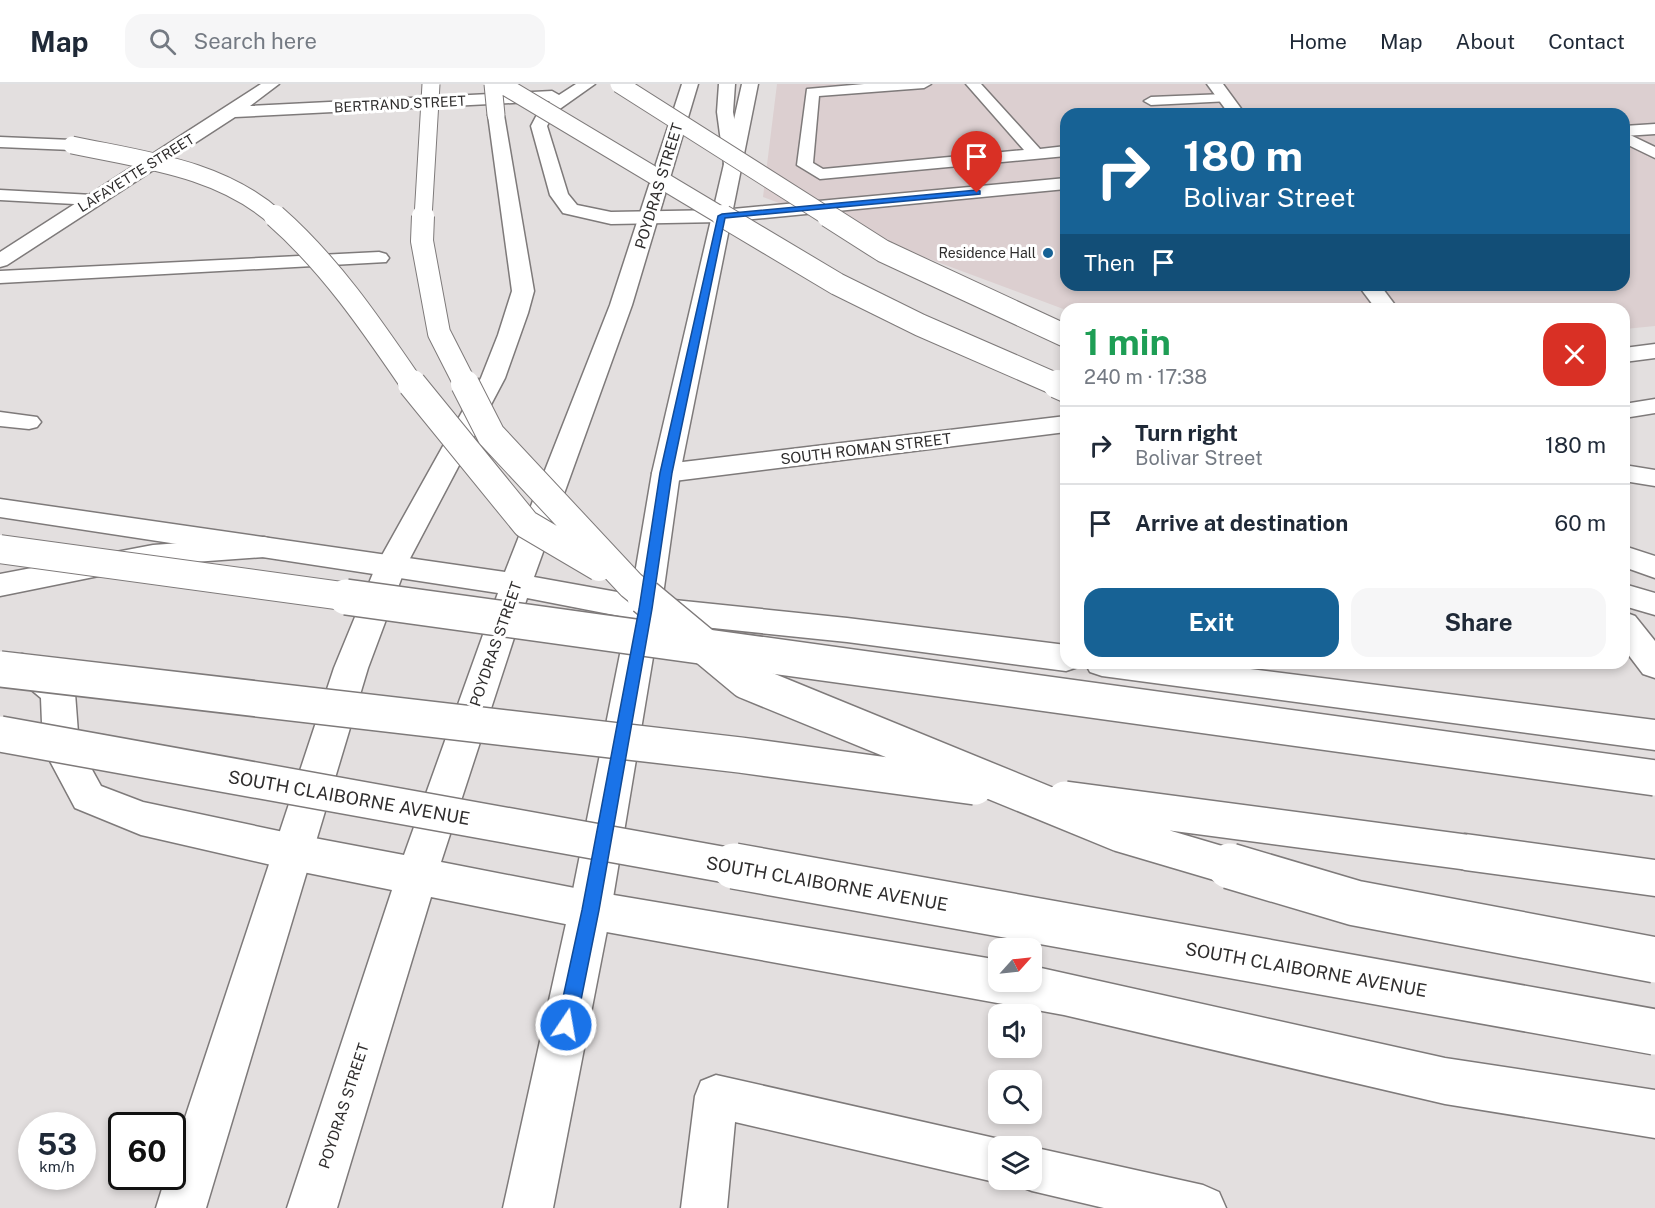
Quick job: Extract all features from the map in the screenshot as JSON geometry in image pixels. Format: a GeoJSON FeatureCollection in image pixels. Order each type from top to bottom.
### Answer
{"type":"FeatureCollection","features":[{"type":"Feature","properties":{"kind":"main road","name":"LAFAYETTE STREET"},"geometry":{"type":"LineString","coordinates":[[0,261],[271,84]]}},
{"type":"Feature","properties":{"kind":"main road"},"geometry":{"type":"LineString","coordinates":[[431,84],[422,241],[439,333],[491,435],[638,597]]}},
{"type":"Feature","properties":{"kind":"main road"},"geometry":{"type":"LineString","coordinates":[[180,1208],[351,668],[391,566],[507,348],[523,291],[493,84]]}},
{"type":"Feature","properties":{"kind":"main road"},"geometry":{"type":"LineString","coordinates":[[501,84],[837,284],[920,325],[1060,385]]}},
{"type":"Feature","properties":{"kind":"main road"},"geometry":{"type":"LineString","coordinates":[[587,84],[548,110],[538,126],[559,195],[570,209],[590,215],[649,219],[722,216],[1060,185]]}},
{"type":"Feature","properties":{"kind":"main road"},"geometry":{"type":"LineString","coordinates":[[619,84],[883,251],[1060,333]]}},
{"type":"Feature","properties":{"kind":"main road","name":"POYDRAS STREET"},"geometry":{"type":"LineString","coordinates":[[312,1208],[417,876],[516,585],[621,305],[690,84]]}},
{"type":"Feature","properties":{"kind":"main road"},"geometry":{"type":"LineString","coordinates":[[727,84],[725,112],[733,164]]}},
{"type":"Feature","properties":{"kind":"main road"},"geometry":{"type":"LineString","coordinates":[[528,1208],[590,910],[638,597],[750,84]]}},
{"type":"Feature","properties":{"kind":"main road"},"geometry":{"type":"LineString","coordinates":[[1215,84],[1232,108]]}},
{"type":"Feature","properties":{"kind":"main road","name":"BERTRAND STREET"},"geometry":{"type":"LineString","coordinates":[[231,112],[569,95]]}},
{"type":"Feature","properties":{"kind":"main road"},"geometry":{"type":"LineString","coordinates":[[1630,131],[1655,129]]}},
{"type":"Feature","properties":{"kind":"main road"},"geometry":{"type":"LineString","coordinates":[[0,142],[72,145],[169,165],[220,181],[263,206],[293,232],[363,313],[417,391],[526,524],[638,597],[746,681],[1120,834],[1355,903],[1655,960]]}},
{"type":"Feature","properties":{"kind":"main road"},"geometry":{"type":"LineString","coordinates":[[1630,354],[1655,351]]}},
{"type":"Feature","properties":{"kind":"main road","name":"SOUTH ROMAN STREET"},"geometry":{"type":"LineString","coordinates":[[666,473],[1060,425]]}},
{"type":"Feature","properties":{"kind":"main road"},"geometry":{"type":"LineString","coordinates":[[0,508],[516,585],[638,597],[847,630],[1060,657]]}},
{"type":"Feature","properties":{"kind":"main road"},"geometry":{"type":"LineString","coordinates":[[0,585],[153,555],[264,547]]}},
{"type":"Feature","properties":{"kind":"main road"},"geometry":{"type":"LineString","coordinates":[[0,549],[1655,778]]}},
{"type":"Feature","properties":{"kind":"main road"},"geometry":{"type":"LineString","coordinates":[[1630,558],[1655,567]]}},
{"type":"Feature","properties":{"kind":"main road"},"geometry":{"type":"LineString","coordinates":[[1630,597],[1655,604]]}},
{"type":"Feature","properties":{"kind":"main road"},"geometry":{"type":"LineString","coordinates":[[1630,632],[1655,665]]}},
{"type":"Feature","properties":{"kind":"main road"},"geometry":{"type":"LineString","coordinates":[[0,663],[29,669],[58,693],[61,748],[88,797],[141,818],[293,852],[590,910],[1064,993],[1445,1081],[1655,1114]]}},
{"type":"Feature","properties":{"kind":"main road"},"geometry":{"type":"LineString","coordinates":[[0,669],[740,755],[1655,878]]}},
{"type":"Feature","properties":{"kind":"main road"},"geometry":{"type":"LineString","coordinates":[[1148,669],[1655,735]]}},
{"type":"Feature","properties":{"kind":"main road","name":"SOUTH CLAIBORNE AVENUE"},"geometry":{"type":"LineString","coordinates":[[0,734],[1655,1032]]}},
{"type":"Feature","properties":{"kind":"lane"},"geometry":{"type":"LineString","coordinates":[[924,84],[812,92],[805,165],[820,174],[1060,152]]}},
{"type":"Feature","properties":{"kind":"lane"},"geometry":{"type":"LineString","coordinates":[[973,84],[1036,154]]}},
{"type":"Feature","properties":{"kind":"lane"},"geometry":{"type":"LineString","coordinates":[[1156,108],[1145,96],[1225,98]]}},
{"type":"Feature","properties":{"kind":"lane"},"geometry":{"type":"LineString","coordinates":[[1630,140],[1655,153]]}},
{"type":"Feature","properties":{"kind":"lane"},"geometry":{"type":"LineString","coordinates":[[0,195],[93,200]]}},
{"type":"Feature","properties":{"kind":"lane"},"geometry":{"type":"LineString","coordinates":[[0,278],[379,258]]}},
{"type":"Feature","properties":{"kind":"lane"},"geometry":{"type":"LineString","coordinates":[[1630,410],[1655,406]]}},
{"type":"Feature","properties":{"kind":"lane"},"geometry":{"type":"LineString","coordinates":[[0,419],[29,422]]}},
{"type":"Feature","properties":{"kind":"lane"},"geometry":{"type":"LineString","coordinates":[[1630,474],[1655,478]]}},
{"type":"Feature","properties":{"kind":"lane"},"geometry":{"type":"LineString","coordinates":[[704,1208],[716,1096],[988,1158]]}},
{"type":"Feature","properties":{"kind":"lane"},"geometry":{"type":"LineString","coordinates":[[1042,1171],[1203,1208]]}},
{"type":"Feature","properties":{"kind":"shaded area"},"geometry":{"type":"Polygon","coordinates":[[[777,84],[1655,84],[1655,326],[1630,328],[1630,303],[1060,303],[1060,308],[763,197],[777,84]]]}},
{"type":"Feature","properties":{"kind":"place","name":"Residence Hall"},"geometry":{"type":"Point","coordinates":[1048,253]}},
{"type":"Feature","properties":{"kind":"route"},"geometry":{"type":"LineString","coordinates":[[566,1025],[590,910],[645,609],[666,473],[722,216],[977,193]]}}]}
